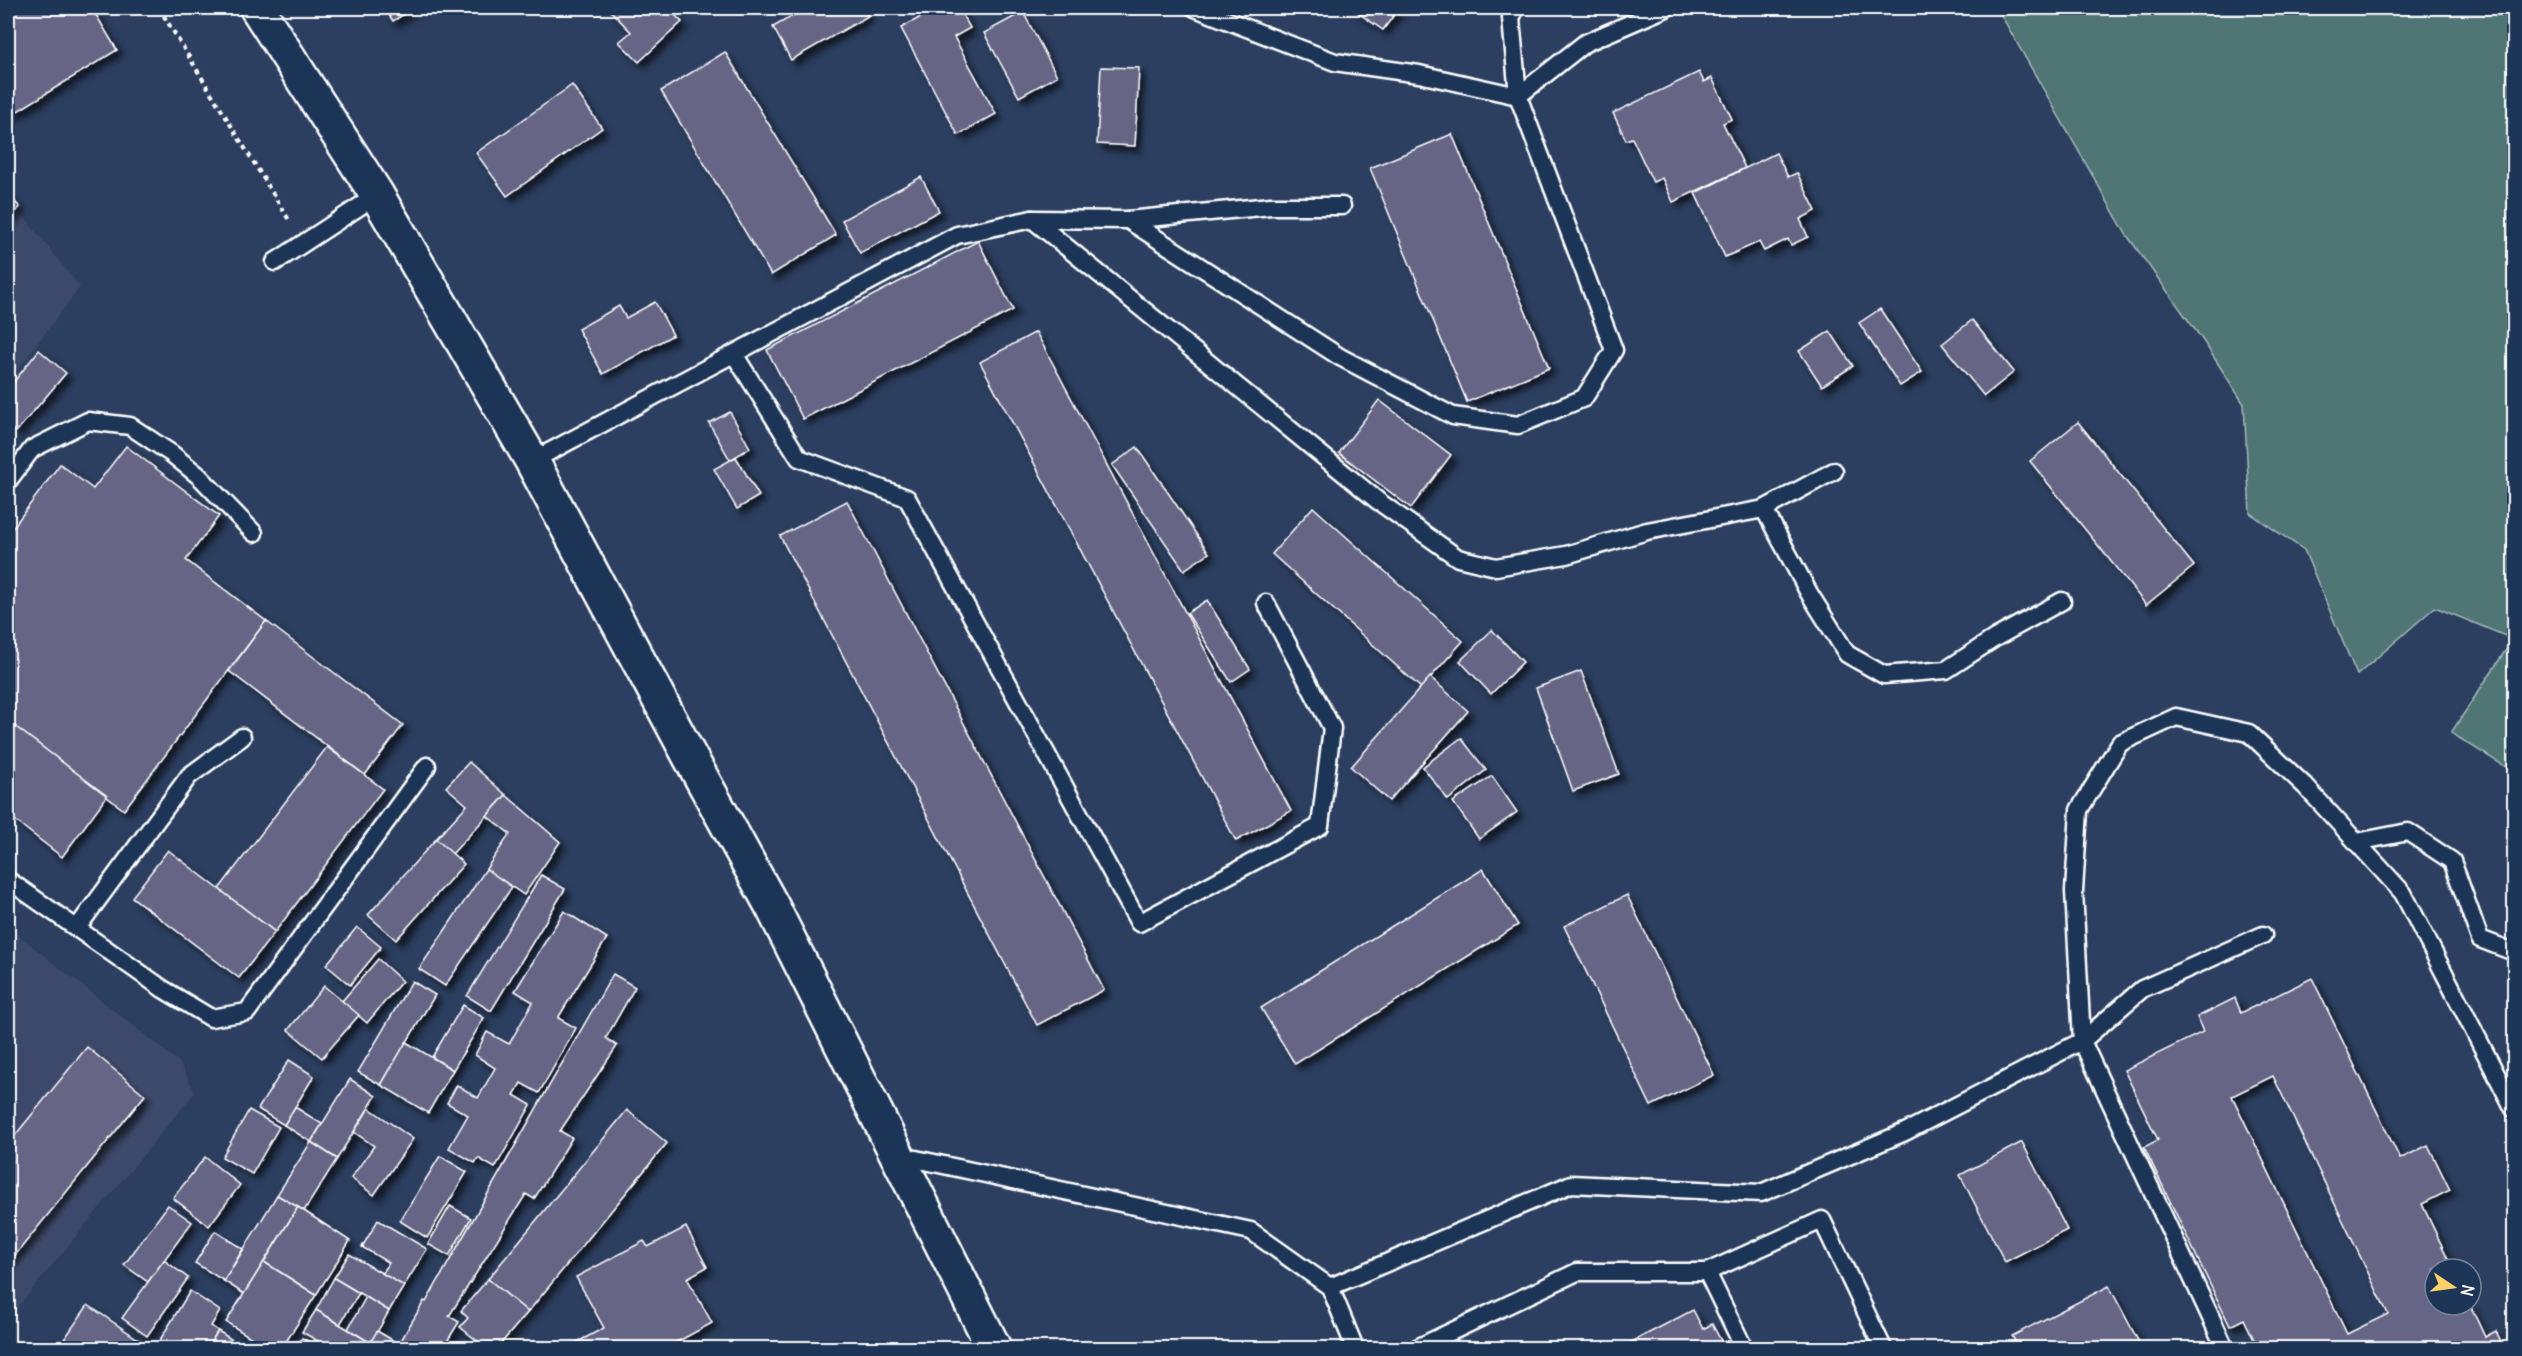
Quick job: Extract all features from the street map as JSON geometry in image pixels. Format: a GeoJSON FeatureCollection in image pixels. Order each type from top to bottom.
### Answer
{"type":"FeatureCollection","features":[{"type":"Feature","properties":{"kind":"main road"},"geometry":{"type":"LineString","coordinates":[[257,8],[377,195],[532,461],[772,906],[994,1348]]}},
{"type":"Feature","properties":{"kind":"lane"},"geometry":{"type":"LineString","coordinates":[[1195,8],[1335,62],[1419,74],[1518,96]]}},
{"type":"Feature","properties":{"kind":"lane"},"geometry":{"type":"LineString","coordinates":[[1128,220],[1340,357],[1453,416],[1518,425],[1584,398],[1614,350],[1518,96],[1511,18],[1516,8]]}},
{"type":"Feature","properties":{"kind":"lane"},"geometry":{"type":"LineString","coordinates":[[1518,96],[1585,43],[1666,8]]}},
{"type":"Feature","properties":{"kind":"lane"},"geometry":{"type":"LineString","coordinates":[[275,262],[377,195]]}},
{"type":"Feature","properties":{"kind":"lane"},"geometry":{"type":"LineString","coordinates":[[532,461],[957,235],[1032,219],[1128,220],[1271,206],[1342,206]]}},
{"type":"Feature","properties":{"kind":"lane"},"geometry":{"type":"LineString","coordinates":[[1032,219],[1378,501],[1458,558],[1496,567],[1566,555],[1647,531],[1764,508],[1834,471]]}},
{"type":"Feature","properties":{"kind":"lane"},"geometry":{"type":"LineString","coordinates":[[734,354],[799,458],[907,498],[1138,923],[1320,826],[1332,728],[1266,603]]}},
{"type":"Feature","properties":{"kind":"lane"},"geometry":{"type":"LineString","coordinates":[[8,482],[32,449],[88,421],[130,426],[172,454],[199,476],[254,533]]}},
{"type":"Feature","properties":{"kind":"lane"},"geometry":{"type":"LineString","coordinates":[[1764,508],[1809,593],[1847,654],[1884,675],[1946,670],[1995,638],[2062,601]]}},
{"type":"Feature","properties":{"kind":"lane"},"geometry":{"type":"LineString","coordinates":[[2225,1348],[2082,1041],[2074,891],[2079,810],[2120,743],[2176,717],[2249,734],[2305,786],[2403,893],[2514,1109]]}},
{"type":"Feature","properties":{"kind":"lane"},"geometry":{"type":"LineString","coordinates":[[77,928],[189,776],[242,736]]}},
{"type":"Feature","properties":{"kind":"lane"},"geometry":{"type":"LineString","coordinates":[[8,880],[163,989],[211,1018],[248,1012],[427,765]]}},
{"type":"Feature","properties":{"kind":"lane"},"geometry":{"type":"LineString","coordinates":[[2357,842],[2408,832],[2452,861],[2480,939],[2514,952]]}},
{"type":"Feature","properties":{"kind":"lane"},"geometry":{"type":"LineString","coordinates":[[1330,1287],[1571,1184],[1761,1193],[1905,1132],[2082,1041],[2142,989],[2263,935]]}},
{"type":"Feature","properties":{"kind":"lane"},"geometry":{"type":"LineString","coordinates":[[897,1155],[1251,1231],[1330,1287],[1355,1348]]}},
{"type":"Feature","properties":{"kind":"lane"},"geometry":{"type":"LineString","coordinates":[[1417,1348],[1577,1272],[1707,1272],[1822,1220],[1883,1348]]}},
{"type":"Feature","properties":{"kind":"lane"},"geometry":{"type":"LineString","coordinates":[[1707,1272],[1744,1348]]}},
{"type":"Feature","properties":{"kind":"path"},"geometry":{"type":"LineString","coordinates":[[159,8],[304,243]]}},
{"type":"Feature","properties":{"kind":"shaded area"},"geometry":{"type":"Polygon","coordinates":[[[8,197],[80,287],[8,382],[8,197]]]}},
{"type":"Feature","properties":{"kind":"shaded area"},"geometry":{"type":"Polygon","coordinates":[[[8,927],[179,1062],[195,1092],[8,1319],[8,927]]]}},
{"type":"Feature","properties":{"kind":"green space"},"geometry":{"type":"Polygon","coordinates":[[[1997,8],[2514,8],[2514,772],[2451,733],[2513,639],[2435,607],[2357,675],[2304,550],[2250,513],[2244,404],[2204,342],[2126,234],[1997,8]]]}},
{"type":"Feature","properties":{"kind":"building"},"geometry":{"type":"Polygon","coordinates":[[[8,8],[92,8],[117,50],[8,117],[8,8]]]}},
{"type":"Feature","properties":{"kind":"building"},"geometry":{"type":"Polygon","coordinates":[[[384,8],[414,8],[393,21],[384,8]]]}},
{"type":"Feature","properties":{"kind":"building"},"geometry":{"type":"Polygon","coordinates":[[[608,8],[668,8],[682,22],[639,62],[619,42],[631,32],[608,8]]]}},
{"type":"Feature","properties":{"kind":"building"},"geometry":{"type":"Polygon","coordinates":[[[807,8],[863,8],[868,16],[791,60],[773,27],[807,8]]]}},
{"type":"Feature","properties":{"kind":"building"},"geometry":{"type":"Polygon","coordinates":[[[937,8],[959,8],[970,28],[954,37],[996,114],[958,135],[901,28],[937,8]]]}},
{"type":"Feature","properties":{"kind":"building"},"geometry":{"type":"Polygon","coordinates":[[[1351,8],[1399,8],[1383,30],[1351,8]]]}},
{"type":"Feature","properties":{"kind":"building"},"geometry":{"type":"Polygon","coordinates":[[[1023,12],[1057,76],[1019,97],[984,33],[1023,12]]]}},
{"type":"Feature","properties":{"kind":"building"},"geometry":{"type":"Polygon","coordinates":[[[725,52],[836,235],[771,275],[661,91],[725,52]]]}},
{"type":"Feature","properties":{"kind":"building"},"geometry":{"type":"Polygon","coordinates":[[[1101,67],[1139,68],[1135,146],[1097,144],[1101,67]]]}},
{"type":"Feature","properties":{"kind":"building"},"geometry":{"type":"Polygon","coordinates":[[[1699,72],[1704,82],[1712,78],[1732,119],[1723,123],[1745,168],[1673,202],[1662,178],[1653,182],[1632,138],[1626,140],[1613,113],[1699,72]]]}},
{"type":"Feature","properties":{"kind":"building"},"geometry":{"type":"Polygon","coordinates":[[[572,85],[602,128],[507,196],[476,153],[572,85]]]}},
{"type":"Feature","properties":{"kind":"building"},"geometry":{"type":"Polygon","coordinates":[[[1452,134],[1549,368],[1467,402],[1370,168],[1452,134]]]}},
{"type":"Feature","properties":{"kind":"building"},"geometry":{"type":"Polygon","coordinates":[[[1776,153],[1788,177],[1797,173],[1816,211],[1800,219],[1808,237],[1791,245],[1788,239],[1764,251],[1759,242],[1725,257],[1695,193],[1776,153]]]}},
{"type":"Feature","properties":{"kind":"building"},"geometry":{"type":"Polygon","coordinates":[[[921,177],[939,211],[860,253],[842,220],[921,177]]]}},
{"type":"Feature","properties":{"kind":"building"},"geometry":{"type":"Polygon","coordinates":[[[8,195],[20,207],[8,220],[8,195]]]}},
{"type":"Feature","properties":{"kind":"building"},"geometry":{"type":"Polygon","coordinates":[[[978,241],[1013,310],[803,419],[767,350],[978,241]]]}},
{"type":"Feature","properties":{"kind":"building"},"geometry":{"type":"Polygon","coordinates":[[[655,302],[673,335],[603,374],[578,329],[619,306],[626,318],[655,302]]]}},
{"type":"Feature","properties":{"kind":"building"},"geometry":{"type":"Polygon","coordinates":[[[1880,309],[1922,372],[1900,386],[1859,323],[1880,309]]]}},
{"type":"Feature","properties":{"kind":"building"},"geometry":{"type":"Polygon","coordinates":[[[1972,320],[2014,372],[1984,396],[1942,344],[1972,320]]]}},
{"type":"Feature","properties":{"kind":"building"},"geometry":{"type":"Polygon","coordinates":[[[1830,331],[1853,366],[1822,386],[1799,351],[1830,331]]]}},
{"type":"Feature","properties":{"kind":"building"},"geometry":{"type":"Polygon","coordinates":[[[1036,332],[1291,811],[1236,841],[980,362],[1036,332]]]}},
{"type":"Feature","properties":{"kind":"building"},"geometry":{"type":"Polygon","coordinates":[[[39,350],[66,373],[16,432],[8,425],[8,389],[39,350]]]}},
{"type":"Feature","properties":{"kind":"building"},"geometry":{"type":"Polygon","coordinates":[[[1379,400],[1451,455],[1411,508],[1339,453],[1379,400]]]}},
{"type":"Feature","properties":{"kind":"building"},"geometry":{"type":"Polygon","coordinates":[[[730,412],[750,448],[730,460],[709,423],[730,412]]]}},
{"type":"Feature","properties":{"kind":"building"},"geometry":{"type":"Polygon","coordinates":[[[2078,422],[2194,566],[2146,605],[2030,461],[2078,422]]]}},
{"type":"Feature","properties":{"kind":"building"},"geometry":{"type":"Polygon","coordinates":[[[126,446],[219,516],[186,560],[266,621],[124,810],[8,721],[8,534],[60,464],[93,489],[126,446]]]}},
{"type":"Feature","properties":{"kind":"building"},"geometry":{"type":"Polygon","coordinates":[[[1137,447],[1209,553],[1184,570],[1112,465],[1137,447]]]}},
{"type":"Feature","properties":{"kind":"building"},"geometry":{"type":"Polygon","coordinates":[[[736,457],[759,496],[737,509],[714,469],[736,457]]]}},
{"type":"Feature","properties":{"kind":"building"},"geometry":{"type":"Polygon","coordinates":[[[847,501],[1104,990],[1037,1025],[780,536],[847,501]]]}},
{"type":"Feature","properties":{"kind":"building"},"geometry":{"type":"Polygon","coordinates":[[[1313,507],[1463,641],[1421,688],[1272,554],[1313,507]]]}},
{"type":"Feature","properties":{"kind":"building"},"geometry":{"type":"Polygon","coordinates":[[[1207,600],[1250,669],[1231,682],[1187,613],[1207,600]]]}},
{"type":"Feature","properties":{"kind":"building"},"geometry":{"type":"Polygon","coordinates":[[[266,621],[403,725],[365,775],[229,671],[266,621]]]}},
{"type":"Feature","properties":{"kind":"building"},"geometry":{"type":"Polygon","coordinates":[[[1492,630],[1523,662],[1491,694],[1460,661],[1492,630]]]}},
{"type":"Feature","properties":{"kind":"building"},"geometry":{"type":"Polygon","coordinates":[[[1581,671],[1619,774],[1573,791],[1536,688],[1581,671]]]}},
{"type":"Feature","properties":{"kind":"building"},"geometry":{"type":"Polygon","coordinates":[[[1430,677],[1468,711],[1389,801],[1351,767],[1430,677]]]}},
{"type":"Feature","properties":{"kind":"building"},"geometry":{"type":"Polygon","coordinates":[[[8,721],[107,796],[62,857],[8,815],[8,721]]]}},
{"type":"Feature","properties":{"kind":"building"},"geometry":{"type":"Polygon","coordinates":[[[1461,738],[1486,770],[1448,800],[1423,767],[1461,738]]]}},
{"type":"Feature","properties":{"kind":"building"},"geometry":{"type":"Polygon","coordinates":[[[327,747],[383,789],[275,932],[219,889],[327,747]]]}},
{"type":"Feature","properties":{"kind":"building"},"geometry":{"type":"Polygon","coordinates":[[[469,762],[506,795],[452,854],[436,839],[467,805],[446,787],[469,762]]]}},
{"type":"Feature","properties":{"kind":"building"},"geometry":{"type":"Polygon","coordinates":[[[1492,776],[1517,812],[1479,839],[1453,802],[1492,776]]]}},
{"type":"Feature","properties":{"kind":"building"},"geometry":{"type":"Polygon","coordinates":[[[506,795],[560,842],[524,895],[486,869],[510,834],[487,816],[506,795]]]}},
{"type":"Feature","properties":{"kind":"building"},"geometry":{"type":"Polygon","coordinates":[[[436,839],[464,864],[396,940],[368,915],[436,839]]]}},
{"type":"Feature","properties":{"kind":"building"},"geometry":{"type":"Polygon","coordinates":[[[168,850],[275,932],[239,978],[132,897],[168,850]]]}},
{"type":"Feature","properties":{"kind":"building"},"geometry":{"type":"Polygon","coordinates":[[[486,869],[512,887],[445,986],[419,969],[486,869]]]}},
{"type":"Feature","properties":{"kind":"building"},"geometry":{"type":"Polygon","coordinates":[[[1483,869],[1518,925],[1295,1064],[1261,1008],[1483,869]]]}},
{"type":"Feature","properties":{"kind":"building"},"geometry":{"type":"Polygon","coordinates":[[[541,875],[565,889],[491,1011],[467,996],[541,875]]]}},
{"type":"Feature","properties":{"kind":"building"},"geometry":{"type":"Polygon","coordinates":[[[1627,895],[1714,1075],[1651,1106],[1564,926],[1627,895]]]}},
{"type":"Feature","properties":{"kind":"building"},"geometry":{"type":"Polygon","coordinates":[[[564,911],[607,938],[558,1018],[576,1028],[539,1093],[521,1083],[514,1095],[531,1105],[495,1168],[478,1158],[475,1163],[449,1148],[468,1115],[447,1103],[457,1085],[478,1098],[495,1068],[475,1055],[487,1032],[509,1044],[533,1002],[515,991],[564,911]]]}},
{"type":"Feature","properties":{"kind":"building"},"geometry":{"type":"Polygon","coordinates":[[[357,927],[381,947],[350,985],[326,965],[357,927]]]}},
{"type":"Feature","properties":{"kind":"building"},"geometry":{"type":"Polygon","coordinates":[[[378,959],[402,981],[367,1023],[342,1001],[378,959]]]}},
{"type":"Feature","properties":{"kind":"building"},"geometry":{"type":"Polygon","coordinates":[[[613,974],[635,987],[606,1038],[617,1046],[560,1131],[572,1138],[534,1199],[526,1194],[449,1316],[459,1322],[443,1348],[407,1348],[399,1344],[424,1301],[426,1302],[613,974]]]}},
{"type":"Feature","properties":{"kind":"building"},"geometry":{"type":"Polygon","coordinates":[[[2312,978],[2400,1159],[2428,1145],[2450,1190],[2422,1204],[2447,1257],[2423,1257],[2423,1317],[2476,1317],[2485,1337],[2496,1331],[2504,1348],[2258,1348],[2244,1319],[2230,1326],[2144,1147],[2158,1140],[2124,1070],[2203,1032],[2197,1017],[2235,998],[2241,1013],[2312,978]],[[2273,1076],[2232,1096],[2347,1334],[2388,1314],[2273,1076]]]}},
{"type":"Feature","properties":{"kind":"building"},"geometry":{"type":"Polygon","coordinates":[[[412,981],[435,995],[381,1085],[358,1072],[412,981]]]}},
{"type":"Feature","properties":{"kind":"building"},"geometry":{"type":"Polygon","coordinates":[[[324,986],[359,1015],[322,1058],[288,1030],[324,986]]]}},
{"type":"Feature","properties":{"kind":"building"},"geometry":{"type":"Polygon","coordinates":[[[463,1005],[484,1018],[453,1070],[432,1057],[463,1005]]]}},
{"type":"Feature","properties":{"kind":"building"},"geometry":{"type":"Polygon","coordinates":[[[406,1042],[453,1070],[428,1113],[381,1085],[406,1042]]]}},
{"type":"Feature","properties":{"kind":"building"},"geometry":{"type":"Polygon","coordinates":[[[87,1047],[145,1095],[8,1264],[8,1144],[87,1047]]]}},
{"type":"Feature","properties":{"kind":"building"},"geometry":{"type":"Polygon","coordinates":[[[289,1060],[314,1076],[284,1125],[258,1109],[289,1060]]]}},
{"type":"Feature","properties":{"kind":"building"},"geometry":{"type":"Polygon","coordinates":[[[350,1079],[376,1096],[337,1159],[311,1142],[350,1079]]]}},
{"type":"Feature","properties":{"kind":"building"},"geometry":{"type":"Polygon","coordinates":[[[295,1107],[322,1124],[311,1142],[284,1125],[295,1107]]]}},
{"type":"Feature","properties":{"kind":"building"},"geometry":{"type":"Polygon","coordinates":[[[369,1108],[413,1139],[374,1195],[351,1178],[374,1146],[354,1132],[369,1108]]]}},
{"type":"Feature","properties":{"kind":"building"},"geometry":{"type":"Polygon","coordinates":[[[249,1110],[279,1127],[252,1174],[222,1157],[249,1110]]]}},
{"type":"Feature","properties":{"kind":"building"},"geometry":{"type":"Polygon","coordinates":[[[627,1110],[667,1143],[528,1312],[488,1279],[627,1110]]]}},
{"type":"Feature","properties":{"kind":"building"},"geometry":{"type":"Polygon","coordinates":[[[311,1142],[337,1159],[304,1211],[277,1195],[311,1142]]]}},
{"type":"Feature","properties":{"kind":"building"},"geometry":{"type":"Polygon","coordinates":[[[2022,1142],[2067,1230],[2005,1262],[1960,1175],[2022,1142]]]}},
{"type":"Feature","properties":{"kind":"building"},"geometry":{"type":"Polygon","coordinates":[[[440,1156],[467,1172],[427,1238],[400,1221],[440,1156]]]}},
{"type":"Feature","properties":{"kind":"building"},"geometry":{"type":"Polygon","coordinates":[[[205,1157],[240,1185],[209,1226],[173,1198],[205,1157]]]}},
{"type":"Feature","properties":{"kind":"building"},"geometry":{"type":"Polygon","coordinates":[[[277,1195],[298,1207],[244,1294],[224,1281],[277,1195]]]}},
{"type":"Feature","properties":{"kind":"building"},"geometry":{"type":"Polygon","coordinates":[[[168,1205],[192,1222],[148,1282],[124,1265],[168,1205]]]}},
{"type":"Feature","properties":{"kind":"building"},"geometry":{"type":"Polygon","coordinates":[[[450,1206],[471,1218],[449,1256],[428,1244],[450,1206]]]}},
{"type":"Feature","properties":{"kind":"building"},"geometry":{"type":"Polygon","coordinates":[[[298,1207],[350,1241],[316,1295],[264,1262],[298,1207]]]}},
{"type":"Feature","properties":{"kind":"building"},"geometry":{"type":"Polygon","coordinates":[[[378,1220],[427,1249],[404,1286],[382,1274],[389,1263],[362,1247],[378,1220]]]}},
{"type":"Feature","properties":{"kind":"building"},"geometry":{"type":"Polygon","coordinates":[[[686,1227],[707,1267],[687,1278],[712,1323],[666,1348],[566,1348],[604,1328],[576,1277],[644,1241],[648,1247],[686,1227]]]}},
{"type":"Feature","properties":{"kind":"building"},"geometry":{"type":"Polygon","coordinates":[[[215,1231],[243,1249],[224,1281],[195,1263],[215,1231]]]}},
{"type":"Feature","properties":{"kind":"building"},"geometry":{"type":"Polygon","coordinates":[[[349,1254],[404,1286],[389,1311],[334,1278],[349,1254]]]}},
{"type":"Feature","properties":{"kind":"building"},"geometry":{"type":"Polygon","coordinates":[[[164,1260],[188,1278],[147,1336],[122,1318],[164,1260]]]}},
{"type":"Feature","properties":{"kind":"building"},"geometry":{"type":"Polygon","coordinates":[[[264,1262],[316,1295],[282,1348],[268,1348],[226,1322],[264,1262]]]}},
{"type":"Feature","properties":{"kind":"building"},"geometry":{"type":"Polygon","coordinates":[[[334,1278],[359,1293],[340,1324],[316,1310],[334,1278]]]}},
{"type":"Feature","properties":{"kind":"building"},"geometry":{"type":"Polygon","coordinates":[[[488,1279],[528,1312],[497,1348],[486,1348],[460,1327],[468,1318],[461,1311],[488,1279]]]}},
{"type":"Feature","properties":{"kind":"building"},"geometry":{"type":"Polygon","coordinates":[[[2109,1286],[2142,1348],[2019,1348],[2012,1336],[2109,1286]]]}},
{"type":"Feature","properties":{"kind":"building"},"geometry":{"type":"Polygon","coordinates":[[[190,1291],[220,1311],[211,1326],[218,1331],[207,1348],[155,1348],[190,1291]]]}},
{"type":"Feature","properties":{"kind":"building"},"geometry":{"type":"Polygon","coordinates":[[[366,1297],[389,1311],[371,1343],[348,1329],[366,1297]]]}},
{"type":"Feature","properties":{"kind":"building"},"geometry":{"type":"Polygon","coordinates":[[[88,1305],[145,1344],[142,1348],[58,1348],[88,1305]]]}},
{"type":"Feature","properties":{"kind":"building"},"geometry":{"type":"Polygon","coordinates":[[[316,1310],[371,1343],[367,1348],[330,1348],[302,1332],[316,1310]]]}},
{"type":"Feature","properties":{"kind":"building"},"geometry":{"type":"Polygon","coordinates":[[[1693,1310],[1703,1329],[1712,1324],[1725,1348],[1620,1348],[1693,1310]]]}},
{"type":"Feature","properties":{"kind":"building"},"geometry":{"type":"Polygon","coordinates":[[[218,1331],[245,1348],[207,1348],[218,1331]]]}},
{"type":"Feature","properties":{"kind":"building"},"geometry":{"type":"Polygon","coordinates":[[[377,1331],[399,1344],[407,1348],[367,1348],[377,1331]]]}},
{"type":"Feature","properties":{"kind":"building"},"geometry":{"type":"Polygon","coordinates":[[[302,1338],[320,1348],[296,1348],[302,1338]]]}}]}
